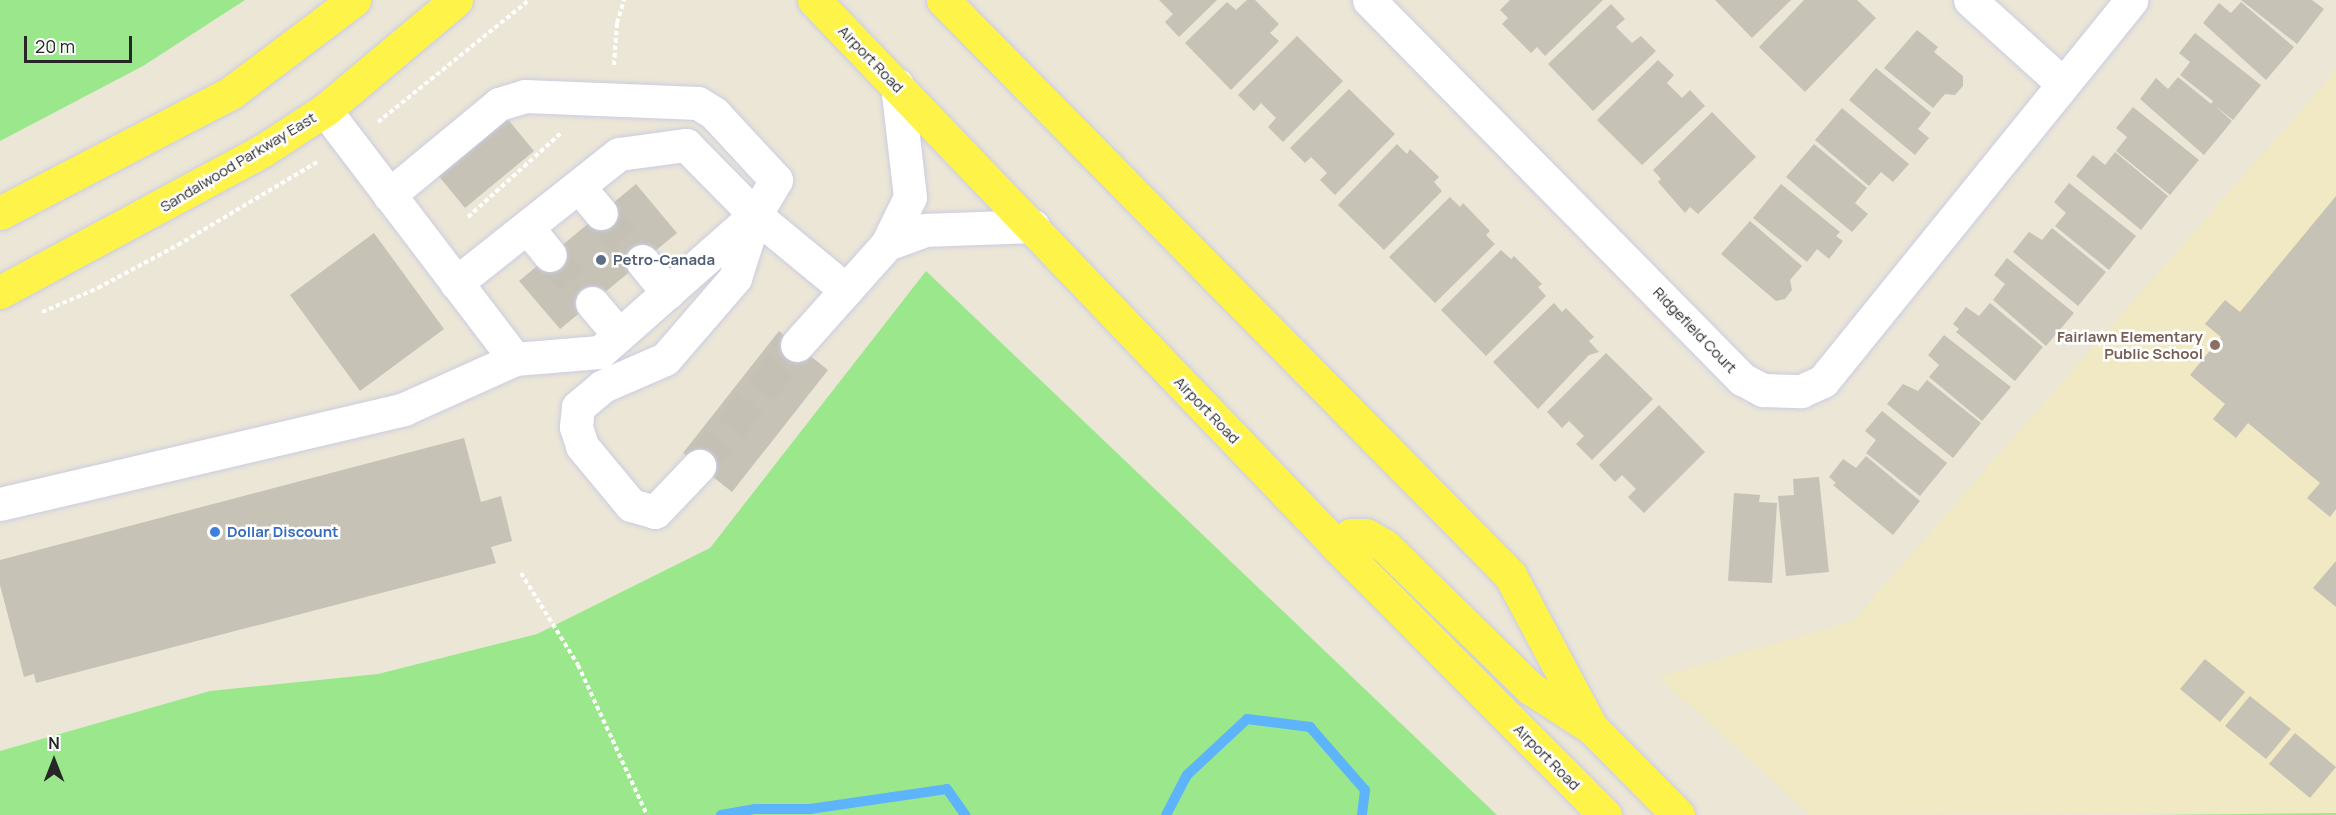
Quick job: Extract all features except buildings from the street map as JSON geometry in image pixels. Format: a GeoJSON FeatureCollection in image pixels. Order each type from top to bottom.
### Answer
{"type":"FeatureCollection","features":[{"type":"Feature","properties":{"kind":"main road"},"geometry":{"type":"LineString","coordinates":[[0,213],[232,92],[354,0]]}},
{"type":"Feature","properties":{"kind":"main road","name":"Sandalwood Parkway East"},"geometry":{"type":"LineString","coordinates":[[0,292],[262,151],[325,110],[456,0]]}},
{"type":"Feature","properties":{"kind":"main road","name":"Airport Road"},"geometry":{"type":"LineString","coordinates":[[814,0],[1033,226],[1337,546],[1605,815]]}},
{"type":"Feature","properties":{"kind":"main road"},"geometry":{"type":"LineString","coordinates":[[943,0],[1510,575],[1591,727]]}},
{"type":"Feature","properties":{"kind":"main road"},"geometry":{"type":"LineString","coordinates":[[1337,546],[1351,535],[1366,535],[1385,546],[1530,688],[1591,727],[1678,815]]}},
{"type":"Feature","properties":{"kind":"street","name":"Ridgefield Court"},"geometry":{"type":"LineString","coordinates":[[1369,0],[1737,374],[1763,390],[1801,391],[1823,381],[2131,0]]}},
{"type":"Feature","properties":{"kind":"street"},"geometry":{"type":"LineString","coordinates":[[1970,0],[2063,84]]}},
{"type":"Feature","properties":{"kind":"street"},"geometry":{"type":"LineString","coordinates":[[797,345],[888,244],[910,197],[897,85]]}},
{"type":"Feature","properties":{"kind":"street"},"geometry":{"type":"LineString","coordinates":[[389,195],[499,104],[525,96],[698,103],[714,113],[776,180],[755,215],[735,278],[665,359],[603,386],[578,407],[576,427],[582,446],[631,505],[656,512],[699,466]]}},
{"type":"Feature","properties":{"kind":"street"},"geometry":{"type":"LineString","coordinates":[[325,110],[515,359]]}},
{"type":"Feature","properties":{"kind":"street"},"geometry":{"type":"LineString","coordinates":[[456,283],[619,154],[686,145],[755,215],[846,290]]}},
{"type":"Feature","properties":{"kind":"street"},"geometry":{"type":"LineString","coordinates":[[579,187],[601,213]]}},
{"type":"Feature","properties":{"kind":"street"},"geometry":{"type":"LineString","coordinates":[[0,504],[404,409],[515,359],[600,352],[755,215]]}},
{"type":"Feature","properties":{"kind":"street"},"geometry":{"type":"LineString","coordinates":[[888,244],[925,231],[1033,226]]}},
{"type":"Feature","properties":{"kind":"street"},"geometry":{"type":"LineString","coordinates":[[527,227],[550,255]]}},
{"type":"Feature","properties":{"kind":"street"},"geometry":{"type":"LineString","coordinates":[[642,261],[668,292]]}},
{"type":"Feature","properties":{"kind":"street"},"geometry":{"type":"LineString","coordinates":[[592,303],[619,335]]}},
{"type":"Feature","properties":{"kind":"path"},"geometry":{"type":"LineString","coordinates":[[521,573],[578,665],[646,812]]}},
{"type":"Feature","properties":{"kind":"shaded area","name":"Fairlawn Elementary Public School"},"geometry":{"type":"Polygon","coordinates":[[[2336,70],[2336,813],[1810,815],[1659,677],[1853,621],[2336,70]]]}},
{"type":"Feature","properties":{"kind":"green space"},"geometry":{"type":"Polygon","coordinates":[[[0,0],[245,0],[143,66],[0,141],[0,0]]]}},
{"type":"Feature","properties":{"kind":"green space"},"geometry":{"type":"Polygon","coordinates":[[[926,271],[1497,815],[0,815],[0,751],[210,691],[378,674],[537,634],[710,548],[926,271]]]}},
{"type":"Feature","properties":{"kind":"green space"},"geometry":{"type":"Polygon","coordinates":[[[2336,813],[2336,815],[2149,815],[2336,813]]]}},
{"type":"Feature","properties":{"kind":"waterway"},"geometry":{"type":"LineString","coordinates":[[1166,815],[1187,775],[1247,719],[1310,727],[1365,790],[1362,815]]}},
{"type":"Feature","properties":{"kind":"waterway"},"geometry":{"type":"LineString","coordinates":[[721,815],[755,809],[810,809],[947,789],[965,815]]}},
{"type":"Feature","properties":{"kind":"tunnel"},"geometry":{"type":"LineString","coordinates":[[601,213],[642,261]]}},
{"type":"Feature","properties":{"kind":"tunnel"},"geometry":{"type":"LineString","coordinates":[[550,255],[592,303]]}},
{"type":"Feature","properties":{"kind":"tunnel"},"geometry":{"type":"LineString","coordinates":[[699,466],[797,345]]}},
{"type":"Feature","properties":{"kind":"place","name":"Petro-Canada"},"geometry":{"type":"Point","coordinates":[601,260]}},
{"type":"Feature","properties":{"kind":"place","name":"Fairlawn Elementary Public School"},"geometry":{"type":"Point","coordinates":[2215,345]}},
{"type":"Feature","properties":{"kind":"place","name":"Dollar Discount"},"geometry":{"type":"Point","coordinates":[215,532]}}]}
